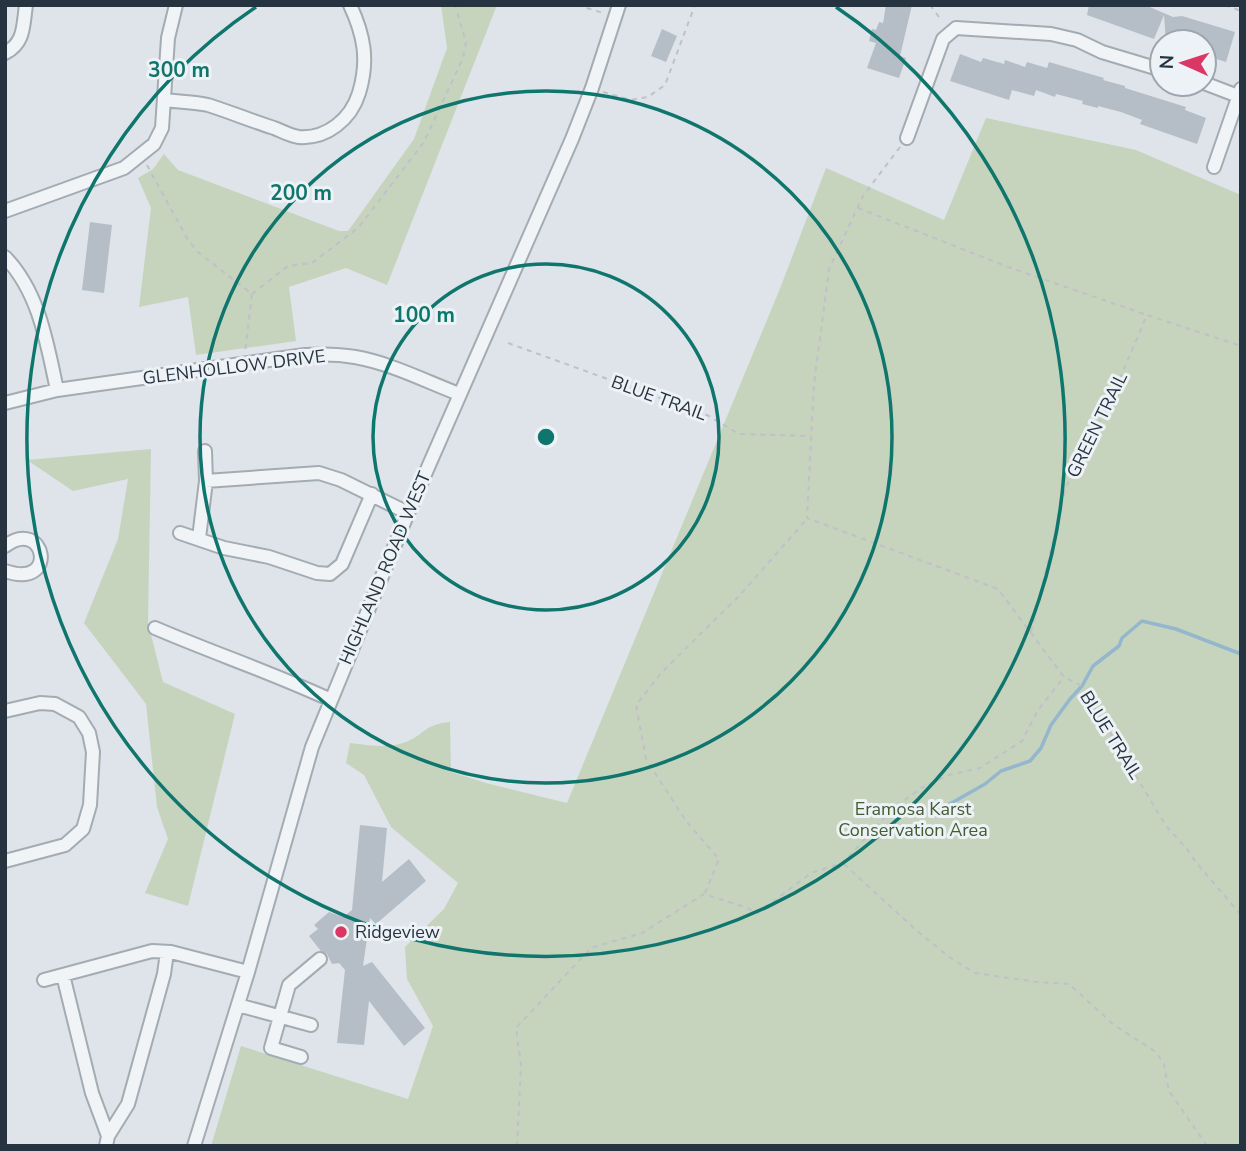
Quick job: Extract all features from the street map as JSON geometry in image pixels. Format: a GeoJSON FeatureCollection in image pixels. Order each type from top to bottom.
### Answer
{"type":"FeatureCollection","features":[{"type":"Feature","properties":{"kind":"street"},"geometry":{"type":"LineString","coordinates":[[5,53],[18,46],[26,5]]}},
{"type":"Feature","properties":{"kind":"street"},"geometry":{"type":"LineString","coordinates":[[5,211],[124,168],[142,156],[153,144],[162,128],[168,38],[176,5]]}},
{"type":"Feature","properties":{"kind":"street"},"geometry":{"type":"LineString","coordinates":[[165,100],[205,104],[298,137],[323,135],[339,124],[350,111],[358,96],[365,68],[366,54],[361,28],[350,5]]}},
{"type":"Feature","properties":{"kind":"street","name":"HIGHLAND ROAD WEST"},"geometry":{"type":"LineString","coordinates":[[194,1146],[248,972],[312,747],[408,513],[572,139],[617,11]]}},
{"type":"Feature","properties":{"kind":"street"},"geometry":{"type":"LineString","coordinates":[[907,138],[943,39],[956,28],[1051,34],[1077,40],[1102,52],[1148,66]]}},
{"type":"Feature","properties":{"kind":"street"},"geometry":{"type":"LineString","coordinates":[[1214,167],[1240,92],[1218,86]]}},
{"type":"Feature","properties":{"kind":"street"},"geometry":{"type":"LineString","coordinates":[[5,257],[22,278],[35,305],[57,390]]}},
{"type":"Feature","properties":{"kind":"street","name":"GLENHOLLOW DRIVE"},"geometry":{"type":"LineString","coordinates":[[5,403],[57,390],[305,355],[357,357],[399,370],[459,394]]}},
{"type":"Feature","properties":{"kind":"street"},"geometry":{"type":"LineString","coordinates":[[199,538],[206,481],[205,450]]}},
{"type":"Feature","properties":{"kind":"street"},"geometry":{"type":"LineString","coordinates":[[206,481],[318,473],[332,475],[408,513]]}},
{"type":"Feature","properties":{"kind":"street"},"geometry":{"type":"LineString","coordinates":[[180,533],[224,548],[269,557],[317,573],[330,574],[342,564],[372,495]]}},
{"type":"Feature","properties":{"kind":"street"},"geometry":{"type":"LineString","coordinates":[[5,546],[18,538],[30,540],[39,548],[41,560],[30,574],[17,575],[5,571]]}},
{"type":"Feature","properties":{"kind":"street"},"geometry":{"type":"LineString","coordinates":[[155,628],[331,700]]}},
{"type":"Feature","properties":{"kind":"street"},"geometry":{"type":"LineString","coordinates":[[5,711],[40,703],[55,704],[79,717],[89,733],[93,752],[90,805],[83,829],[65,845],[5,861]]}},
{"type":"Feature","properties":{"kind":"street"},"geometry":{"type":"LineString","coordinates":[[44,981],[152,951],[167,952],[248,972]]}},
{"type":"Feature","properties":{"kind":"street"},"geometry":{"type":"LineString","coordinates":[[107,1141],[128,1104],[164,975],[167,952]]}},
{"type":"Feature","properties":{"kind":"street"},"geometry":{"type":"LineString","coordinates":[[301,1057],[271,1048],[289,985],[320,959]]}},
{"type":"Feature","properties":{"kind":"street"},"geometry":{"type":"LineString","coordinates":[[63,975],[92,1093],[107,1141]]}},
{"type":"Feature","properties":{"kind":"street"},"geometry":{"type":"LineString","coordinates":[[238,1004],[311,1025]]}},
{"type":"Feature","properties":{"kind":"path"},"geometry":{"type":"LineString","coordinates":[[244,364],[252,294],[288,266],[312,263],[359,227],[424,142],[463,58],[466,42],[455,5]]}},
{"type":"Feature","properties":{"kind":"path"},"geometry":{"type":"LineString","coordinates":[[577,5],[617,11]]}},
{"type":"Feature","properties":{"kind":"path"},"geometry":{"type":"LineString","coordinates":[[592,88],[631,100],[648,97],[665,85],[695,5]]}},
{"type":"Feature","properties":{"kind":"path"},"geometry":{"type":"LineString","coordinates":[[930,5],[951,32]]}},
{"type":"Feature","properties":{"kind":"path"},"geometry":{"type":"LineString","coordinates":[[1225,5],[1241,11]]}},
{"type":"Feature","properties":{"kind":"path"},"geometry":{"type":"LineString","coordinates":[[517,1146],[521,1065],[516,1028],[590,948],[642,933],[704,894],[719,859],[686,821],[646,758],[636,705],[662,672],[740,595],[807,518],[814,383],[829,269],[863,196],[907,138]]}},
{"type":"Feature","properties":{"kind":"path"},"geometry":{"type":"LineString","coordinates":[[142,156],[188,240],[198,252],[252,294]]}},
{"type":"Feature","properties":{"kind":"path"},"geometry":{"type":"LineString","coordinates":[[857,207],[1008,267],[1241,346]]}},
{"type":"Feature","properties":{"kind":"path","name":"GREEN TRAIL"},"geometry":{"type":"LineString","coordinates":[[1030,633],[1066,487],[1110,402],[1147,315]]}},
{"type":"Feature","properties":{"kind":"path","name":"BLUE TRAIL"},"geometry":{"type":"LineString","coordinates":[[508,343],[707,415],[739,433],[811,436]]}},
{"type":"Feature","properties":{"kind":"path","name":"BLUE TRAIL"},"geometry":{"type":"LineString","coordinates":[[807,518],[998,589],[1064,677],[1082,686],[1094,702],[1166,826],[1241,915]]}},
{"type":"Feature","properties":{"kind":"path"},"geometry":{"type":"LineString","coordinates":[[704,894],[745,906],[758,913],[811,873],[843,863],[891,810],[921,788],[949,775],[980,768],[1022,741],[1038,710],[1064,677]]}},
{"type":"Feature","properties":{"kind":"path"},"geometry":{"type":"LineString","coordinates":[[843,863],[917,931],[949,957],[975,973],[1069,984],[1114,1025],[1156,1052],[1164,1064],[1169,1091],[1207,1146]]}},
{"type":"Feature","properties":{"kind":"green space"},"geometry":{"type":"Polygon","coordinates":[[[441,5],[497,5],[387,285],[346,268],[289,287],[296,341],[196,355],[188,297],[139,307],[151,208],[138,178],[153,169],[164,154],[178,170],[339,231],[348,231],[414,139],[447,48],[441,5]]]}},
{"type":"Feature","properties":{"kind":"green space","name":"Eramosa Karst Conservation Area"},"geometry":{"type":"Polygon","coordinates":[[[986,118],[1136,150],[1241,195],[1241,1146],[211,1146],[241,1046],[408,1099],[433,1026],[407,979],[405,947],[444,909],[458,883],[391,827],[364,775],[346,763],[350,743],[378,746],[399,744],[413,739],[430,727],[450,722],[451,772],[567,803],[781,286],[826,168],[944,220],[986,118]]]}},
{"type":"Feature","properties":{"kind":"green space"},"geometry":{"type":"Polygon","coordinates":[[[151,449],[148,623],[163,682],[235,714],[188,906],[145,893],[168,839],[157,807],[146,704],[84,623],[118,539],[128,479],[73,491],[27,460],[151,449]]]}},
{"type":"Feature","properties":{"kind":"building"},"geometry":{"type":"Polygon","coordinates":[[[886,5],[912,5],[900,56],[906,58],[899,78],[867,68],[876,43],[869,41],[872,29],[876,30],[879,22],[883,23],[886,5]]]}},
{"type":"Feature","properties":{"kind":"building"},"geometry":{"type":"Polygon","coordinates":[[[1089,5],[1145,5],[1173,17],[1182,16],[1235,32],[1226,62],[1218,59],[1218,28],[1165,28],[1164,15],[1159,28],[1148,28],[1148,37],[1087,15],[1089,5]]]}},
{"type":"Feature","properties":{"kind":"building"},"geometry":{"type":"Polygon","coordinates":[[[662,29],[677,36],[666,62],[651,56],[662,29]]]}},
{"type":"Feature","properties":{"kind":"building"},"geometry":{"type":"Polygon","coordinates":[[[960,54],[981,62],[983,58],[1004,64],[1005,60],[1025,67],[1027,62],[1047,68],[1049,62],[1104,78],[1103,80],[1148,95],[1148,98],[1186,107],[1185,110],[1206,118],[1197,144],[1140,124],[1142,120],[1121,112],[1082,104],[1083,101],[1056,94],[1055,97],[1036,90],[1034,96],[1012,90],[1009,100],[950,81],[960,54]]]}},
{"type":"Feature","properties":{"kind":"building"},"geometry":{"type":"Polygon","coordinates":[[[90,222],[112,225],[104,293],[82,290],[90,222]]]}},
{"type":"Feature","properties":{"kind":"building","name":"Ridgeview"},"geometry":{"type":"Polygon","coordinates":[[[360,825],[387,828],[382,882],[409,859],[426,881],[376,924],[370,918],[363,966],[372,962],[425,1028],[404,1046],[369,1001],[364,1045],[337,1043],[345,970],[339,963],[332,964],[327,954],[321,951],[309,936],[318,929],[314,925],[329,912],[343,917],[352,910],[360,825]]]}},
{"type":"Feature","properties":{"kind":"waterway"},"geometry":{"type":"LineString","coordinates":[[934,813],[985,784],[1001,771],[1030,761],[1041,748],[1051,725],[1082,686],[1093,666],[1119,646],[1122,638],[1142,621],[1176,629],[1241,654]]}},
{"type":"Feature","properties":{"kind":"place","name":"Ridgeview"},"geometry":{"type":"Point","coordinates":[341,932]}}]}
